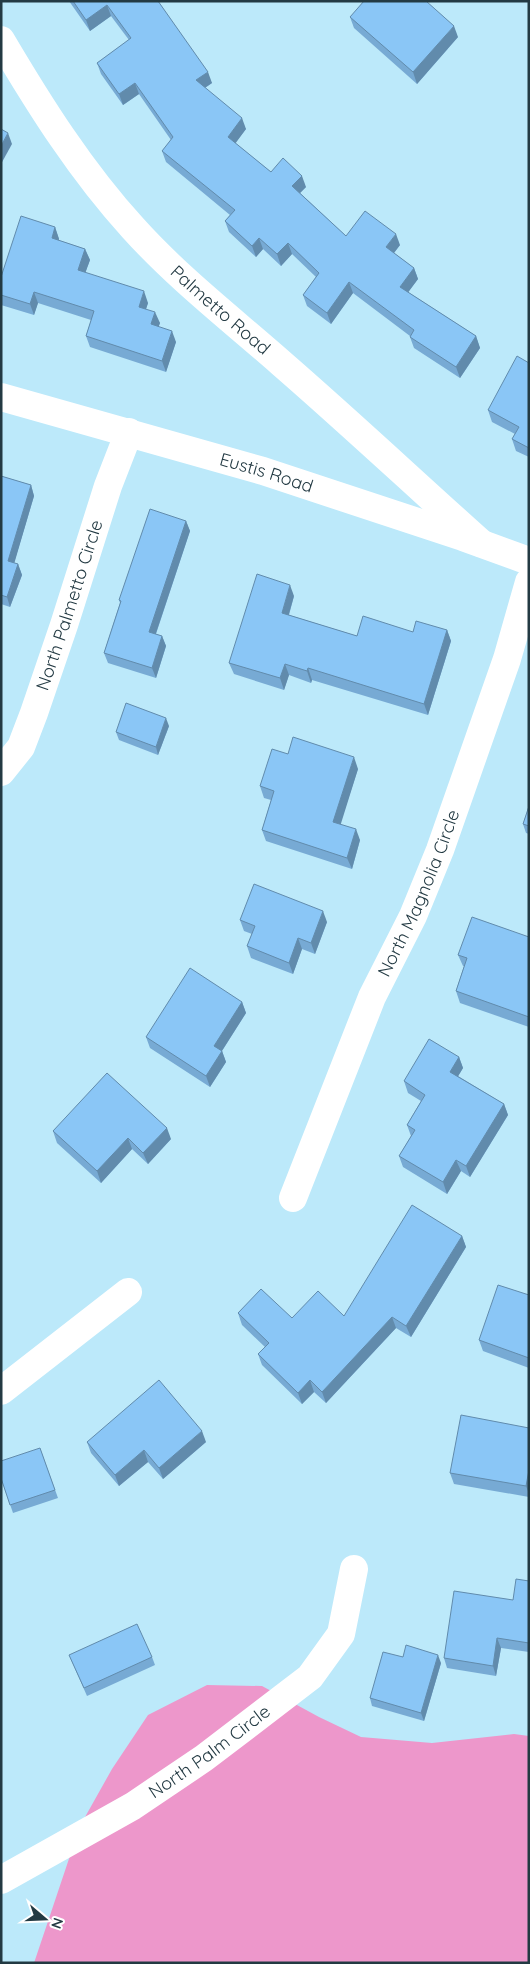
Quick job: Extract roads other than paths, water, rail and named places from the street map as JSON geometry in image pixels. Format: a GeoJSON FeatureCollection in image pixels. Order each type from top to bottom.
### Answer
{"type":"FeatureCollection","features":[{"type":"Feature","properties":{"kind":"street","name":"Palmetto Road"},"geometry":{"type":"LineString","coordinates":[[1,40],[39,104],[79,162],[132,228],[176,273],[282,364],[481,543]]}},
{"type":"Feature","properties":{"kind":"street","name":"Eustis Road"},"geometry":{"type":"LineString","coordinates":[[1,397],[263,471],[481,543],[529,561]]}},
{"type":"Feature","properties":{"kind":"street","name":"North Palmetto Circle"},"geometry":{"type":"LineString","coordinates":[[1,772],[21,747],[34,713],[108,486],[129,432]]}},
{"type":"Feature","properties":{"kind":"street","name":"North Magnolia Circle"},"geometry":{"type":"LineString","coordinates":[[293,1198],[372,997],[413,916],[440,850],[506,659],[529,582]]}},
{"type":"Feature","properties":{"kind":"street"},"geometry":{"type":"LineString","coordinates":[[1,1391],[128,1292]]}},
{"type":"Feature","properties":{"kind":"street","name":"North Palm Circle"},"geometry":{"type":"LineString","coordinates":[[1,1880],[133,1806],[204,1758],[310,1677],[341,1634],[354,1568]]}}]}
